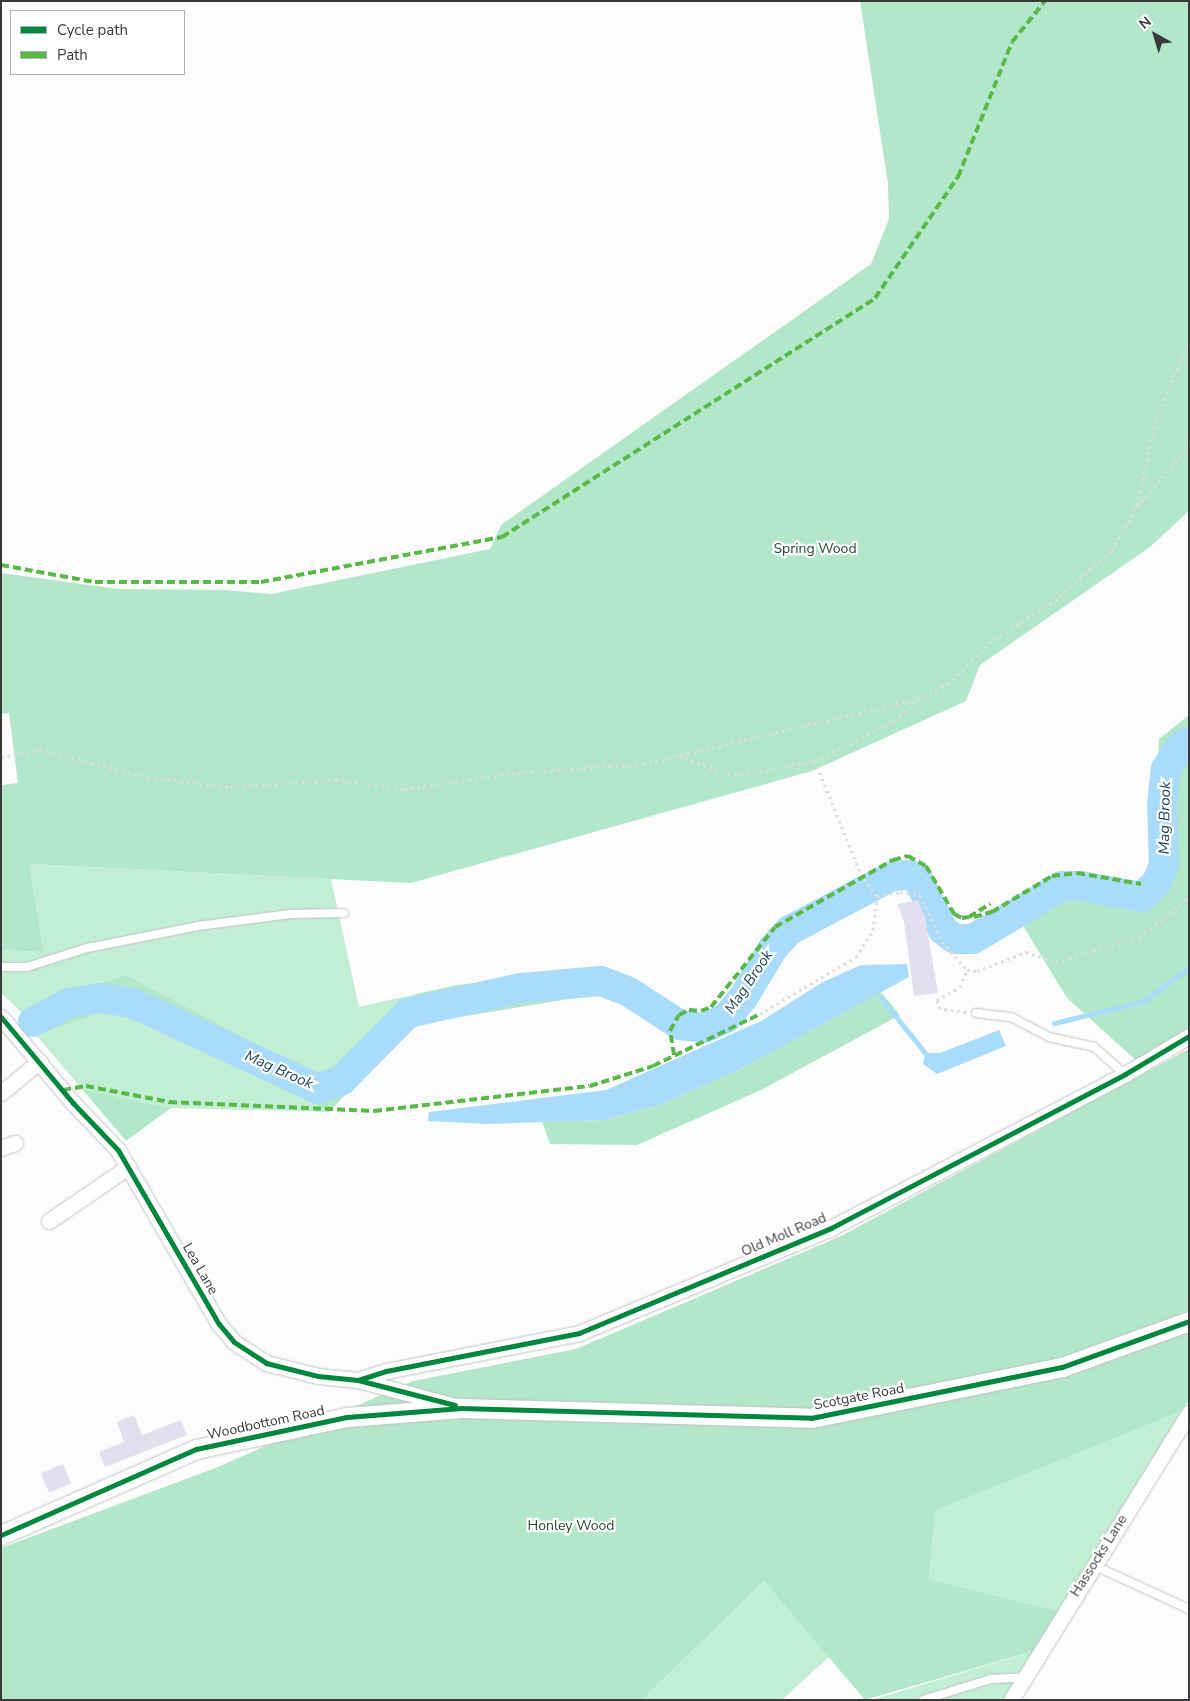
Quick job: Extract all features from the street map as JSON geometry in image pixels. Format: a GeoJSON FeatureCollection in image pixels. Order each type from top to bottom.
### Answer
{"type":"FeatureCollection","features":[{"type":"Feature","properties":{"kind":"street","name":"Lea Lane"},"geometry":{"type":"LineString","coordinates":[[1,1017],[73,1102],[118,1150],[219,1324],[234,1342],[266,1363],[318,1376],[358,1380],[462,1408]]}},
{"type":"Feature","properties":{"kind":"street","name":"Old Moll Road"},"geometry":{"type":"LineString","coordinates":[[358,1380],[579,1332],[831,1228],[1125,1074],[1189,1036]]}},
{"type":"Feature","properties":{"kind":"street"},"geometry":{"type":"LineString","coordinates":[[1,1093],[40,1061]]}},
{"type":"Feature","properties":{"kind":"street"},"geometry":{"type":"LineString","coordinates":[[50,1220],[128,1168]]}},
{"type":"Feature","properties":{"kind":"street","name":"Scotgate Road"},"geometry":{"type":"LineString","coordinates":[[462,1408],[811,1418],[1062,1367],[1189,1321]]}},
{"type":"Feature","properties":{"kind":"street","name":"Woodbottom Road"},"geometry":{"type":"LineString","coordinates":[[1,1535],[196,1449],[346,1417],[462,1408]]}},
{"type":"Feature","properties":{"kind":"street","name":"Hassocks Lane"},"geometry":{"type":"LineString","coordinates":[[1011,1700],[1189,1413]]}},
{"type":"Feature","properties":{"kind":"lane"},"geometry":{"type":"LineString","coordinates":[[1,967],[27,967],[87,948],[198,926],[290,914],[344,913]]}},
{"type":"Feature","properties":{"kind":"lane"},"geometry":{"type":"LineString","coordinates":[[976,1013],[1011,1017],[1049,1038],[1094,1047],[1125,1074]]}},
{"type":"Feature","properties":{"kind":"lane"},"geometry":{"type":"LineString","coordinates":[[1093,1565],[1189,1609]]}},
{"type":"Feature","properties":{"kind":"lane"},"geometry":{"type":"LineString","coordinates":[[923,1700],[991,1679],[1025,1677]]}},
{"type":"Feature","properties":{"kind":"path"},"geometry":{"type":"LineString","coordinates":[[1137,507],[1157,418],[1189,342]]}},
{"type":"Feature","properties":{"kind":"path"},"geometry":{"type":"LineString","coordinates":[[1,757],[40,750],[148,777],[230,787],[336,780],[404,788],[512,772],[643,764],[918,699],[948,684],[994,639],[1057,598],[1112,550],[1137,507],[1189,446]]}},
{"type":"Feature","properties":{"kind":"path"},"geometry":{"type":"LineString","coordinates":[[678,756],[734,776],[815,761],[894,721],[918,699]]}},
{"type":"Feature","properties":{"kind":"path"},"geometry":{"type":"LineString","coordinates":[[760,1014],[856,957],[873,930],[876,896],[862,877],[815,761]]}},
{"type":"Feature","properties":{"kind":"path"},"geometry":{"type":"LineString","coordinates":[[876,896],[900,892],[920,895],[942,942],[967,970],[977,971],[1026,952],[1056,962],[1140,937],[1189,898]]}},
{"type":"Feature","properties":{"kind":"path"},"geometry":{"type":"LineString","coordinates":[[967,970],[960,987],[937,1000],[937,1004],[940,1009],[976,1013]]}},
{"type":"Feature","properties":{"kind":"green space","name":"Spring Wood"},"geometry":{"type":"Polygon","coordinates":[[[860,1],[1189,1],[1189,511],[1150,547],[980,665],[966,701],[812,771],[411,883],[29,864],[44,952],[1,950],[1,785],[18,783],[9,713],[1,714],[1,573],[119,589],[226,590],[271,594],[490,549],[501,525],[871,264],[889,219],[888,184],[860,1]]]}},
{"type":"Feature","properties":{"kind":"green space"},"geometry":{"type":"Polygon","coordinates":[[[1189,715],[1189,1030],[1138,1062],[1067,998],[1011,906],[1057,881],[1079,879],[1142,888],[1151,881],[1159,739],[1189,715]]]}},
{"type":"Feature","properties":{"kind":"green space"},"geometry":{"type":"Polygon","coordinates":[[[29,864],[331,879],[359,1007],[416,994],[321,1077],[126,975],[20,1011],[1,993],[1,950],[44,952],[29,864]]]}},
{"type":"Feature","properties":{"kind":"green space"},"geometry":{"type":"Polygon","coordinates":[[[612,969],[617,991],[412,1025],[329,1112],[123,1006],[36,1035],[20,1011],[126,975],[321,1077],[416,994],[457,985],[612,969]]]}},
{"type":"Feature","properties":{"kind":"green space"},"geometry":{"type":"Polygon","coordinates":[[[881,992],[900,1015],[761,1090],[637,1145],[550,1144],[542,1122],[605,1120],[662,1104],[739,1070],[881,992]]]}},
{"type":"Feature","properties":{"kind":"green space"},"geometry":{"type":"Polygon","coordinates":[[[123,1006],[329,1112],[171,1108],[82,1089],[36,1035],[123,1006]]]}},
{"type":"Feature","properties":{"kind":"green space","name":"Honley Wood"},"geometry":{"type":"Polygon","coordinates":[[[1189,1049],[1189,1400],[1182,1411],[935,1511],[929,1579],[1059,1611],[1037,1650],[865,1700],[764,1581],[642,1700],[1,1700],[1,1548],[218,1467],[413,1381],[576,1349],[841,1236],[1189,1049]]]}},
{"type":"Feature","properties":{"kind":"green space"},"geometry":{"type":"Polygon","coordinates":[[[82,1089],[171,1108],[126,1141],[82,1089]]]}},
{"type":"Feature","properties":{"kind":"green space"},"geometry":{"type":"Polygon","coordinates":[[[1182,1411],[1059,1611],[929,1579],[935,1511],[1182,1411]]]}},
{"type":"Feature","properties":{"kind":"green space"},"geometry":{"type":"Polygon","coordinates":[[[764,1581],[829,1657],[782,1700],[642,1700],[764,1581]]]}},
{"type":"Feature","properties":{"kind":"green space"},"geometry":{"type":"Polygon","coordinates":[[[1037,1650],[1004,1700],[872,1700],[1037,1650]]]}},
{"type":"Feature","properties":{"kind":"water"},"geometry":{"type":"Polygon","coordinates":[[[907,964],[909,977],[739,1070],[662,1104],[605,1120],[487,1124],[428,1121],[429,1112],[606,1090],[761,1021],[823,982],[861,965],[907,964]]]}},
{"type":"Feature","properties":{"kind":"water"},"geometry":{"type":"Polygon","coordinates":[[[999,1030],[1006,1046],[937,1074],[923,1064],[925,1053],[940,1053],[999,1030]]]}},
{"type":"Feature","properties":{"kind":"building"},"geometry":{"type":"Polygon","coordinates":[[[918,900],[925,917],[938,993],[914,996],[904,922],[897,904],[918,900]]]}},
{"type":"Feature","properties":{"kind":"building"},"geometry":{"type":"Polygon","coordinates":[[[134,1415],[142,1435],[181,1420],[187,1435],[105,1467],[99,1452],[124,1442],[117,1422],[134,1415]]]}},
{"type":"Feature","properties":{"kind":"building"},"geometry":{"type":"Polygon","coordinates":[[[63,1464],[71,1483],[49,1493],[41,1473],[63,1464]]]}},
{"type":"Feature","properties":{"kind":"waterway","name":"Mag Brook"},"geometry":{"type":"LineString","coordinates":[[33,1022],[69,1003],[101,998],[132,1003],[318,1089],[342,1080],[408,1013],[521,988],[601,981],[629,992],[680,1025],[704,1028],[726,1018],[743,998],[773,948],[790,930],[892,876],[910,875],[918,879],[943,930],[955,939],[973,939],[1062,886],[1081,886],[1142,897],[1157,882],[1164,865],[1162,805],[1166,769],[1180,747],[1189,741]]}},
{"type":"Feature","properties":{"kind":"waterway"},"geometry":{"type":"LineString","coordinates":[[1054,1023],[1144,1001],[1189,967]]}},
{"type":"Feature","properties":{"kind":"waterway"},"geometry":{"type":"LineString","coordinates":[[881,998],[925,1053]]}},
{"type":"Feature","properties":{"kind":"marked path"},"geometry":{"type":"LineString","coordinates":[[1,565],[95,582],[261,582],[502,537],[875,298],[958,177],[1012,42],[1045,1]]}},
{"type":"Feature","properties":{"kind":"marked path"},"geometry":{"type":"LineString","coordinates":[[674,1055],[670,1031],[679,1015],[689,1010],[701,1011],[711,1007],[775,927],[893,860],[908,856],[926,866],[954,914],[962,918],[969,917],[990,904]]}},
{"type":"Feature","properties":{"kind":"marked path"},"geometry":{"type":"LineString","coordinates":[[974,917],[992,912],[1052,876],[1077,873],[1141,884]]}},
{"type":"Feature","properties":{"kind":"marked path"},"geometry":{"type":"LineString","coordinates":[[63,1090],[86,1086],[169,1102],[374,1111],[590,1086],[653,1066],[760,1014]]}},
{"type":"Feature","properties":{"kind":"cycle path"},"geometry":{"type":"LineString","coordinates":[[1,1017],[73,1103],[118,1150],[219,1324],[234,1342],[266,1363],[318,1376],[358,1380],[455,1405]]}},
{"type":"Feature","properties":{"kind":"cycle path"},"geometry":{"type":"LineString","coordinates":[[358,1380],[386,1371],[579,1333],[831,1228],[1125,1074],[1189,1036]]}},
{"type":"Feature","properties":{"kind":"cycle path"},"geometry":{"type":"LineString","coordinates":[[1,1535],[196,1449],[347,1417],[462,1408],[811,1418],[1062,1367],[1189,1321]]}}]}
